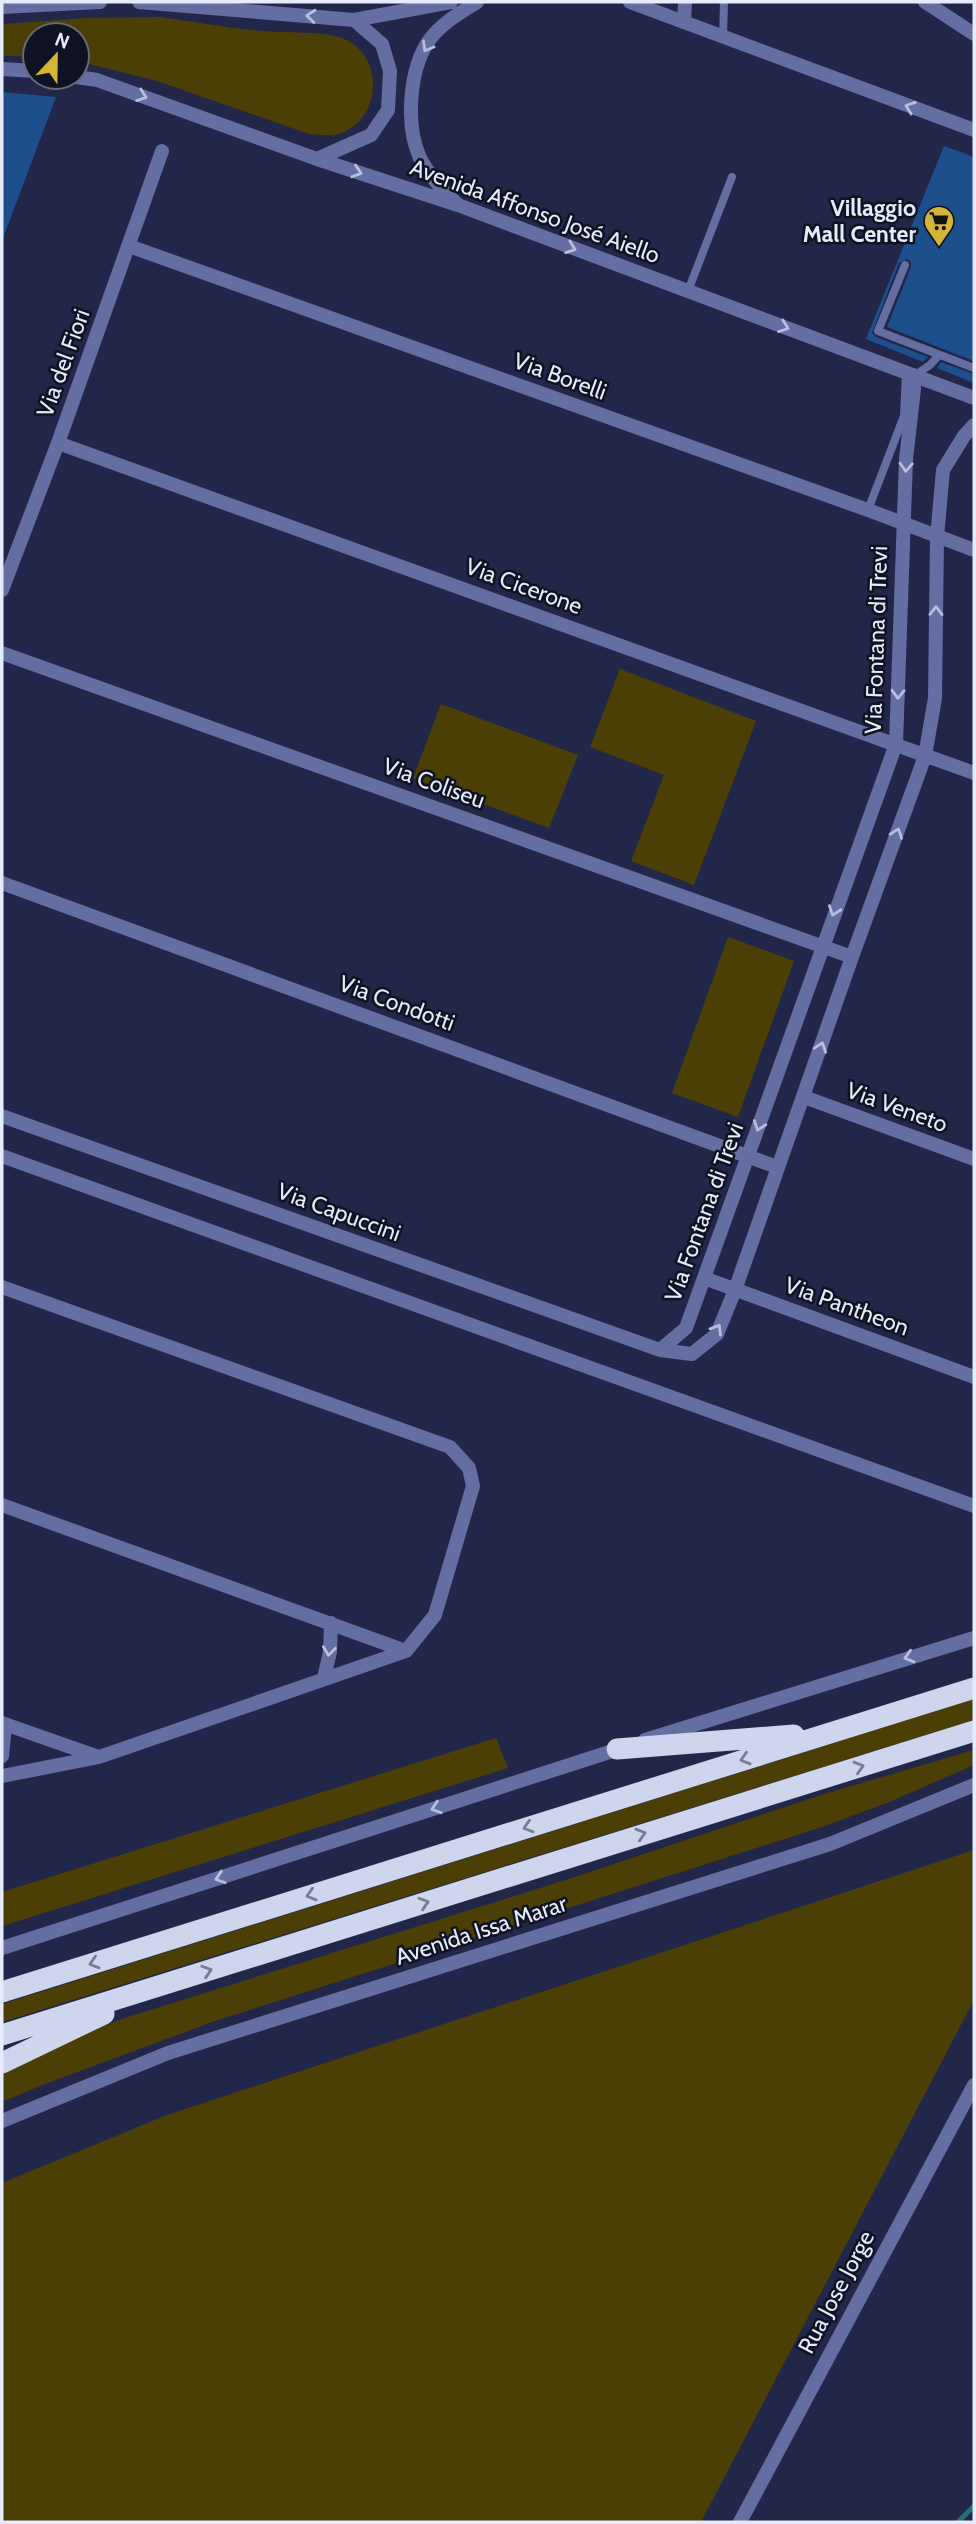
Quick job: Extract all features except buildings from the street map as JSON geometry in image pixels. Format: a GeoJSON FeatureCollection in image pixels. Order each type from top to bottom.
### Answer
{"type":"FeatureCollection","features":[{"type":"Feature","properties":{"kind":"highway"},"geometry":{"type":"LineString","coordinates":[[2,1992],[974,1688]]}},
{"type":"Feature","properties":{"kind":"highway"},"geometry":{"type":"LineString","coordinates":[[2,2035],[974,1731]]}},
{"type":"Feature","properties":{"kind":"highway"},"geometry":{"type":"LineString","coordinates":[[618,1749],[831,1732]]}},
{"type":"Feature","properties":{"kind":"highway"},"geometry":{"type":"LineString","coordinates":[[2,2063],[168,1984]]}},
{"type":"Feature","properties":{"kind":"street"},"geometry":{"type":"LineString","coordinates":[[2,7],[100,2]]}},
{"type":"Feature","properties":{"kind":"street"},"geometry":{"type":"LineString","coordinates":[[139,2],[354,20],[451,2]]}},
{"type":"Feature","properties":{"kind":"street"},"geometry":{"type":"LineString","coordinates":[[458,205],[431,177],[419,156],[410,108],[416,66],[430,39],[448,21],[477,2]]}},
{"type":"Feature","properties":{"kind":"street"},"geometry":{"type":"LineString","coordinates":[[630,2],[974,130]]}},
{"type":"Feature","properties":{"kind":"street"},"geometry":{"type":"LineString","coordinates":[[684,22],[685,2]]}},
{"type":"Feature","properties":{"kind":"street"},"geometry":{"type":"LineString","coordinates":[[925,2],[974,34]]}},
{"type":"Feature","properties":{"kind":"street"},"geometry":{"type":"LineString","coordinates":[[317,159],[371,135],[388,110],[390,71],[382,44],[354,20]]}},
{"type":"Feature","properties":{"kind":"street"},"geometry":{"type":"LineString","coordinates":[[2,69],[21,70]]}},
{"type":"Feature","properties":{"kind":"street","name":"Avenida Affonso José Aiello"},"geometry":{"type":"LineString","coordinates":[[91,79],[317,159],[458,205],[974,398]]}},
{"type":"Feature","properties":{"kind":"street","name":"Via del Fiori"},"geometry":{"type":"LineString","coordinates":[[2,590],[130,246],[162,151]]}},
{"type":"Feature","properties":{"kind":"street","name":"Via Borelli"},"geometry":{"type":"LineString","coordinates":[[130,246],[974,550]]}},
{"type":"Feature","properties":{"kind":"street","name":"Via Fontana di Trevi"},"geometry":{"type":"LineString","coordinates":[[660,1350],[686,1328],[896,744],[906,459],[915,389],[911,374]]}},
{"type":"Feature","properties":{"kind":"street"},"geometry":{"type":"LineString","coordinates":[[660,1350],[692,1354],[717,1335],[925,756],[934,698],[937,537],[943,470],[974,425]]}},
{"type":"Feature","properties":{"kind":"street","name":"Via Cicerone"},"geometry":{"type":"LineString","coordinates":[[58,443],[974,773]]}},
{"type":"Feature","properties":{"kind":"street","name":"Via Coliseu"},"geometry":{"type":"LineString","coordinates":[[2,653],[852,957]]}},
{"type":"Feature","properties":{"kind":"street","name":"Via Condotti"},"geometry":{"type":"LineString","coordinates":[[2,883],[777,1167]]}},
{"type":"Feature","properties":{"kind":"street","name":"Via Veneto"},"geometry":{"type":"LineString","coordinates":[[804,1097],[974,1159]]}},
{"type":"Feature","properties":{"kind":"street","name":"Via Capuccini"},"geometry":{"type":"LineString","coordinates":[[2,1116],[660,1350]]}},
{"type":"Feature","properties":{"kind":"street"},"geometry":{"type":"LineString","coordinates":[[2,1156],[974,1506]]}},
{"type":"Feature","properties":{"kind":"street","name":"Via Pantheon"},"geometry":{"type":"LineString","coordinates":[[704,1278],[974,1377]]}},
{"type":"Feature","properties":{"kind":"street"},"geometry":{"type":"LineString","coordinates":[[2,1287],[450,1447],[469,1468],[473,1486],[435,1615],[406,1651],[99,1757],[2,1776]]}},
{"type":"Feature","properties":{"kind":"street"},"geometry":{"type":"LineString","coordinates":[[2,1505],[406,1651]]}},
{"type":"Feature","properties":{"kind":"street"},"geometry":{"type":"LineString","coordinates":[[324,1678],[330,1652],[331,1623]]}},
{"type":"Feature","properties":{"kind":"street"},"geometry":{"type":"LineString","coordinates":[[2,1948],[618,1749],[974,1638]]}},
{"type":"Feature","properties":{"kind":"street"},"geometry":{"type":"LineString","coordinates":[[2,1756],[4,1724],[99,1757]]}},
{"type":"Feature","properties":{"kind":"street","name":"Avenida Issa Marar"},"geometry":{"type":"LineString","coordinates":[[2,2121],[168,2053],[830,1844],[974,1785]]}},
{"type":"Feature","properties":{"kind":"street","name":"Rua Jose Jorge"},"geometry":{"type":"LineString","coordinates":[[740,2522],[974,2085]]}},
{"type":"Feature","properties":{"kind":"lane"},"geometry":{"type":"LineString","coordinates":[[723,38],[724,2]]}},
{"type":"Feature","properties":{"kind":"lane"},"geometry":{"type":"LineString","coordinates":[[688,291],[732,177]]}},
{"type":"Feature","properties":{"kind":"lane"},"geometry":{"type":"LineString","coordinates":[[905,265],[878,331],[974,368]]}},
{"type":"Feature","properties":{"kind":"lane"},"geometry":{"type":"LineString","coordinates":[[868,510],[904,416],[911,374],[930,365],[939,355]]}},
{"type":"Feature","properties":{"kind":"shaded area"},"geometry":{"type":"Polygon","coordinates":[[[161,17],[249,30],[314,33],[342,38],[356,47],[366,59],[372,73],[370,104],[363,117],[351,128],[335,135],[309,134],[157,81],[91,64],[91,21],[45,21],[161,17]]]}},
{"type":"Feature","properties":{"kind":"shaded area"},"geometry":{"type":"Polygon","coordinates":[[[21,23],[21,56],[2,56],[2,24],[21,23]]]}},
{"type":"Feature","properties":{"kind":"shaded area"},"geometry":{"type":"Polygon","coordinates":[[[620,669],[756,721],[694,885],[631,861],[664,775],[590,747],[620,669]]]}},
{"type":"Feature","properties":{"kind":"shaded area"},"geometry":{"type":"Polygon","coordinates":[[[441,704],[578,755],[549,828],[413,778],[441,704]]]}},
{"type":"Feature","properties":{"kind":"shaded area"},"geometry":{"type":"Polygon","coordinates":[[[728,937],[794,961],[738,1117],[672,1093],[728,937]]]}},
{"type":"Feature","properties":{"kind":"shaded area"},"geometry":{"type":"Polygon","coordinates":[[[974,1699],[974,1720],[2,2022],[2,2004],[974,1699]]]}},
{"type":"Feature","properties":{"kind":"shaded area"},"geometry":{"type":"Polygon","coordinates":[[[496,1738],[508,1768],[2,1926],[2,1892],[496,1738]]]}},
{"type":"Feature","properties":{"kind":"shaded area"},"geometry":{"type":"Polygon","coordinates":[[[974,1750],[974,1765],[889,1802],[822,1827],[215,2021],[2,2102],[2,2069],[81,2033],[572,1878],[824,1794],[974,1750]]]}},
{"type":"Feature","properties":{"kind":"shaded area"},"geometry":{"type":"Polygon","coordinates":[[[974,1850],[974,2000],[701,2522],[2,2522],[2,2183],[167,2115],[974,1850]]]}},
{"type":"Feature","properties":{"kind":"waterway"},"geometry":{"type":"LineString","coordinates":[[958,2522],[974,2506]]}},
{"type":"Feature","properties":{"kind":"place","name":"Villaggio Mall Center"},"geometry":{"type":"Point","coordinates":[939,248]}}]}
